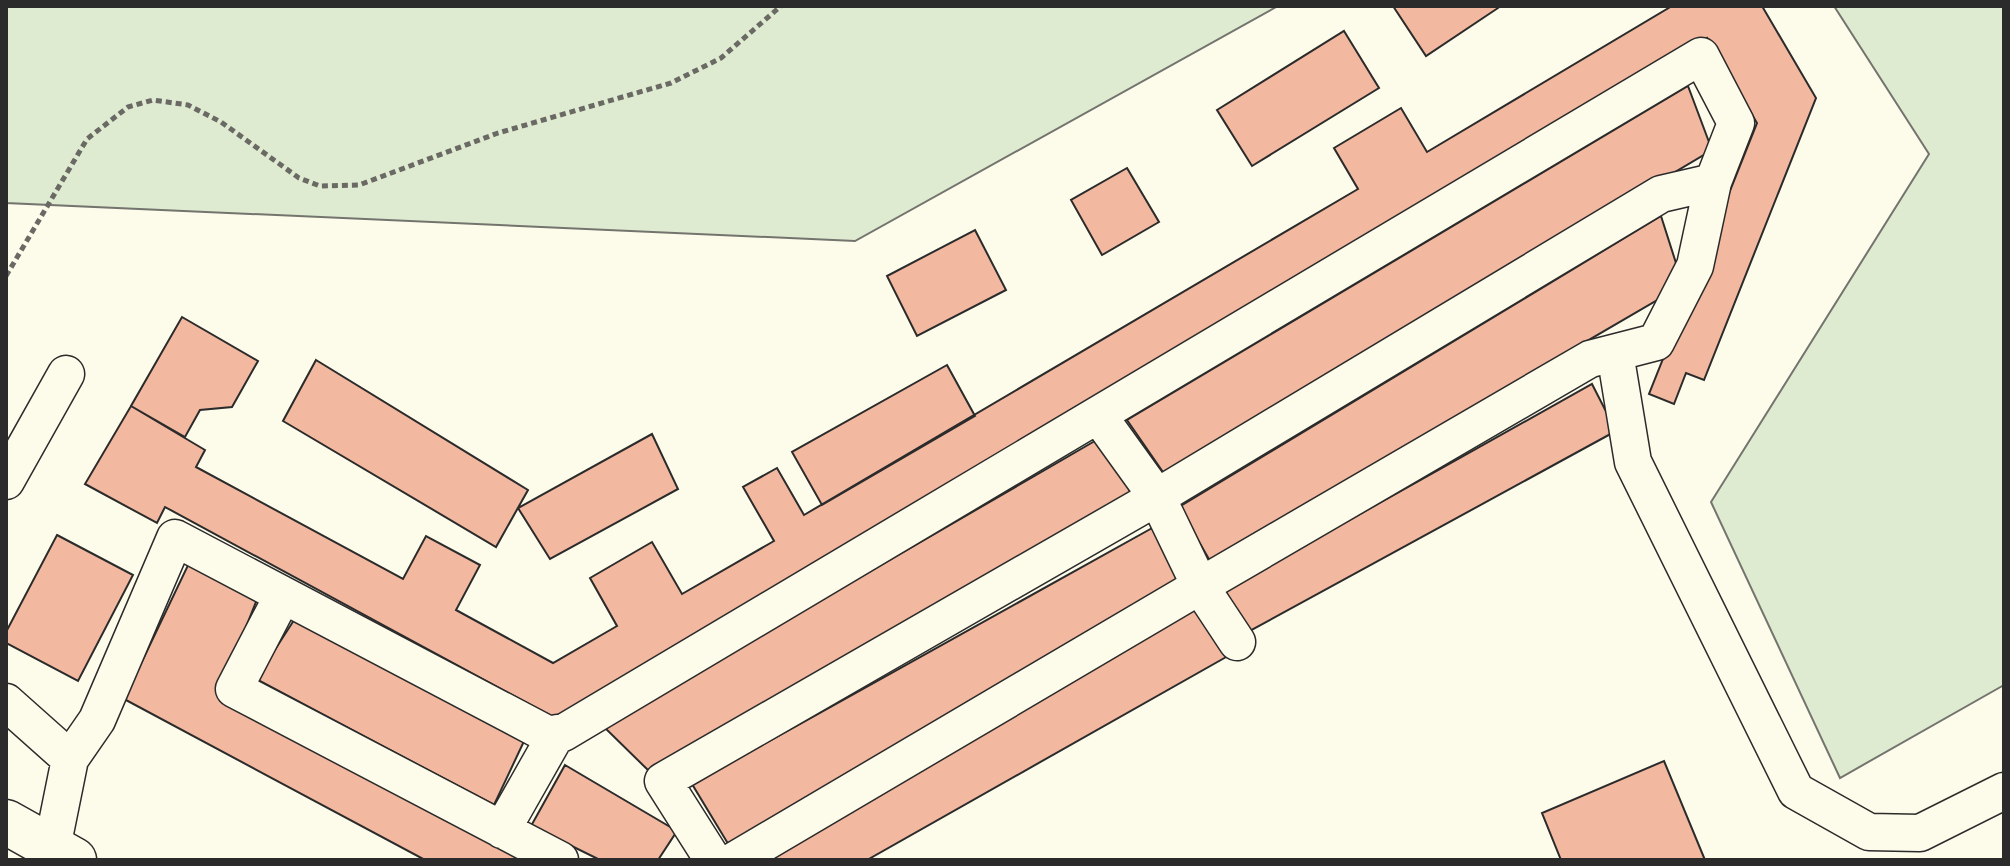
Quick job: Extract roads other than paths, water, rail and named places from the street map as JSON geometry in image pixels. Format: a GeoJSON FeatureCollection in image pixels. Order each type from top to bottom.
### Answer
{"type":"FeatureCollection","features":[{"type":"Feature","properties":{"kind":"highway"},"geometry":{"type":"LineString","coordinates":[[6,822],[63,854]]}},
{"type":"Feature","properties":{"kind":"lane"},"geometry":{"type":"LineString","coordinates":[[63,854],[70,759],[97,720],[175,538],[547,734],[563,733],[1701,56],[1736,123],[1713,182],[1695,266],[1656,342],[1590,359],[735,860]]}},
{"type":"Feature","properties":{"kind":"lane"},"geometry":{"type":"LineString","coordinates":[[713,860],[663,781],[1157,497],[1661,194],[1713,182]]}},
{"type":"Feature","properties":{"kind":"lane"},"geometry":{"type":"LineString","coordinates":[[1615,353],[1633,462],[1796,791],[1869,832],[1920,833]]}},
{"type":"Feature","properties":{"kind":"lane"},"geometry":{"type":"LineString","coordinates":[[6,481],[66,374]]}},
{"type":"Feature","properties":{"kind":"lane"},"geometry":{"type":"LineString","coordinates":[[1098,415],[1157,497],[1200,586],[1237,642]]}},
{"type":"Feature","properties":{"kind":"lane"},"geometry":{"type":"LineString","coordinates":[[283,595],[234,689],[560,860]]}},
{"type":"Feature","properties":{"kind":"lane"},"geometry":{"type":"LineString","coordinates":[[6,702],[70,759]]}},
{"type":"Feature","properties":{"kind":"lane"},"geometry":{"type":"LineString","coordinates":[[502,830],[557,733]]}},
{"type":"Feature","properties":{"kind":"lane"},"geometry":{"type":"LineString","coordinates":[[1867,860],[2004,791]]}}]}
